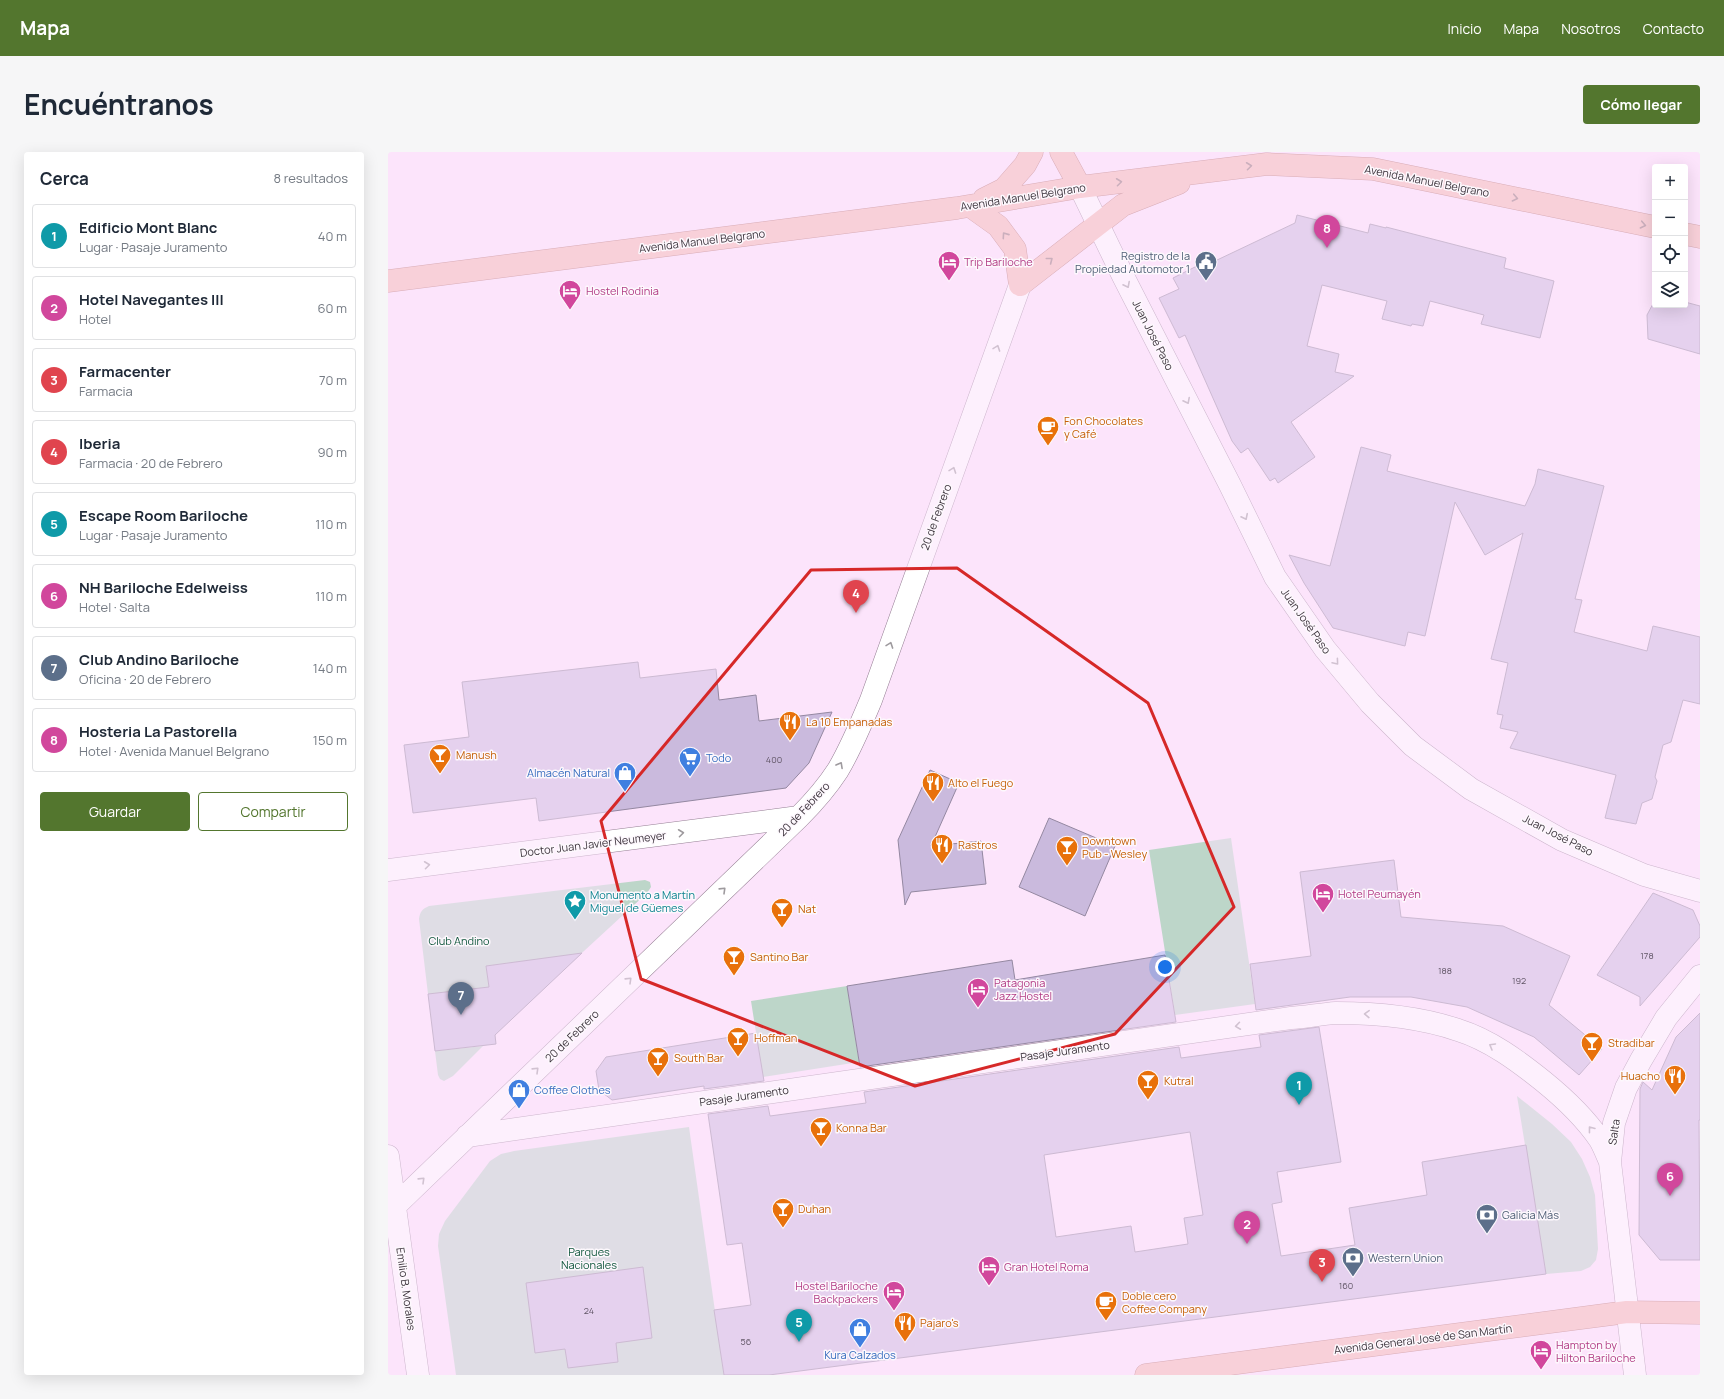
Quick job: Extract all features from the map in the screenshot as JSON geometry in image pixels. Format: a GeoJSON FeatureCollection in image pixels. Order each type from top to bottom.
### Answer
{"type":"FeatureCollection","features":[{"type":"Feature","properties":{"kind":"main road"},"geometry":{"type":"LineString","coordinates":[[1032,152],[1025,165],[1004,189],[970,206],[998,226],[1015,249],[1020,284],[1123,205],[1210,171]]}},
{"type":"Feature","properties":{"kind":"main road"},"geometry":{"type":"LineString","coordinates":[[1061,152],[1080,187]]}},
{"type":"Feature","properties":{"kind":"main road","name":"Avenida Manuel Belgrano"},"geometry":{"type":"LineString","coordinates":[[388,281],[970,206],[1080,187],[1267,164],[1373,169],[1652,226]]}},
{"type":"Feature","properties":{"kind":"main road"},"geometry":{"type":"LineString","coordinates":[[1688,235],[1700,237]]}},
{"type":"Feature","properties":{"kind":"main road","name":"Avenida General José de San Martín"},"geometry":{"type":"LineString","coordinates":[[1146,1375],[1627,1312],[1700,1313]]}},
{"type":"Feature","properties":{"kind":"street","name":"Juan José Paso"},"geometry":{"type":"LineString","coordinates":[[1080,187],[1122,276],[1230,485],[1275,577],[1325,649],[1370,703],[1413,746],[1471,789],[1562,840],[1644,875],[1700,891]]}},
{"type":"Feature","properties":{"kind":"street","name":"20 de Febrero"},"geometry":{"type":"LineString","coordinates":[[394,1207],[799,817],[819,795],[837,771],[852,743],[871,700],[1020,284]]}},
{"type":"Feature","properties":{"kind":"street","name":"Doctor Juan Javier Neumeyer"},"geometry":{"type":"LineString","coordinates":[[388,870],[799,817]]}},
{"type":"Feature","properties":{"kind":"street","name":"Salta"},"geometry":{"type":"LineString","coordinates":[[1635,1375],[1610,1162],[1614,1123],[1626,1088],[1666,1018],[1700,976]]}},
{"type":"Feature","properties":{"kind":"street","name":"Pasaje Juramento"},"geometry":{"type":"LineString","coordinates":[[467,1136],[1335,1013],[1379,1015],[1423,1020],[1459,1030],[1490,1044],[1524,1065],[1556,1091],[1585,1122],[1600,1141],[1610,1162]]}},
{"type":"Feature","properties":{"kind":"street","name":"Emilio B. Morales"},"geometry":{"type":"LineString","coordinates":[[388,1156],[418,1375]]}},
{"type":"Feature","properties":{"kind":"highlighted area"},"geometry":{"type":"Polygon","coordinates":[[[957,568],[1148,703],[1234,907],[1115,1034],[915,1086],[641,979],[601,821],[811,570],[957,568]]]}},
{"type":"Feature","properties":{"kind":"green space"},"geometry":{"type":"Polygon","coordinates":[[[1231,838],[1255,1004],[1175,1015],[1149,850],[1231,838]]]}},
{"type":"Feature","properties":{"kind":"green space","name":"Club Andino"},"geometry":{"type":"Polygon","coordinates":[[[645,880],[650,882],[651,887],[647,893],[571,963],[564,956],[486,966],[489,987],[428,994],[419,919],[422,911],[427,907],[645,880]]]}},
{"type":"Feature","properties":{"kind":"green space"},"geometry":{"type":"Polygon","coordinates":[[[847,986],[859,1062],[763,1077],[751,1001],[847,986]]]}},
{"type":"Feature","properties":{"kind":"green space"},"geometry":{"type":"Polygon","coordinates":[[[483,1046],[453,1076],[444,1081],[440,1079],[438,1075],[435,1051],[483,1046]]]}},
{"type":"Feature","properties":{"kind":"green space"},"geometry":{"type":"Polygon","coordinates":[[[1517,1096],[1552,1124],[1571,1142],[1582,1159],[1590,1177],[1595,1195],[1598,1249],[1596,1260],[1590,1267],[1581,1271],[1546,1274],[1517,1096]]]}},
{"type":"Feature","properties":{"kind":"green space","name":"Parques Nacionales"},"geometry":{"type":"Polygon","coordinates":[[[689,1127],[724,1375],[456,1375],[438,1246],[439,1234],[445,1221],[490,1161],[501,1154],[514,1151],[689,1127]]]}},
{"type":"Feature","properties":{"kind":"building"},"geometry":{"type":"Polygon","coordinates":[[[1297,215],[1368,233],[1370,224],[1386,227],[1506,258],[1504,268],[1554,281],[1540,338],[1481,324],[1484,315],[1430,301],[1423,326],[1412,324],[1411,326],[1382,319],[1387,301],[1322,285],[1307,346],[1339,354],[1335,372],[1354,376],[1291,422],[1315,457],[1278,483],[1275,478],[1270,481],[1248,448],[1241,453],[1232,441],[1185,335],[1179,338],[1159,298],[1179,289],[1173,278],[1213,258],[1215,261],[1295,223],[1297,215]]]}},
{"type":"Feature","properties":{"kind":"building"},"geometry":{"type":"Polygon","coordinates":[[[1688,303],[1700,306],[1700,354],[1648,339],[1647,315],[1652,306],[1652,308],[1688,308],[1688,303]]]}},
{"type":"Feature","properties":{"kind":"building"},"geometry":{"type":"Polygon","coordinates":[[[1361,447],[1391,455],[1387,471],[1525,506],[1535,484],[1538,469],[1604,486],[1575,599],[1582,600],[1574,632],[1647,651],[1653,626],[1700,637],[1700,704],[1683,700],[1671,742],[1663,745],[1655,777],[1657,781],[1652,799],[1642,803],[1636,824],[1605,818],[1616,775],[1510,748],[1518,732],[1500,728],[1503,715],[1497,714],[1508,663],[1491,659],[1523,533],[1485,555],[1455,502],[1425,636],[1408,632],[1405,646],[1333,628],[1304,583],[1289,555],[1330,566],[1361,447]]]}},
{"type":"Feature","properties":{"kind":"building"},"geometry":{"type":"Polygon","coordinates":[[[638,662],[640,678],[716,669],[719,700],[756,695],[759,721],[832,712],[809,763],[786,788],[539,821],[536,798],[413,813],[404,745],[469,737],[462,682],[638,662]]]}},
{"type":"Feature","properties":{"kind":"building","name":"Rastros"},"geometry":{"type":"Polygon","coordinates":[[[930,770],[959,783],[931,846],[981,841],[986,884],[911,892],[905,905],[898,840],[930,770]]]}},
{"type":"Feature","properties":{"kind":"building","name":"Downtown Pub - Wesley"},"geometry":{"type":"Polygon","coordinates":[[[1049,818],[1115,846],[1085,916],[1019,887],[1049,818]]]}},
{"type":"Feature","properties":{"kind":"building"},"geometry":{"type":"Polygon","coordinates":[[[1394,860],[1401,917],[1503,926],[1570,956],[1549,1005],[1602,1049],[1579,1075],[1534,1037],[1467,1007],[1411,997],[1350,997],[1256,1010],[1250,964],[1311,956],[1300,872],[1394,860]]]}},
{"type":"Feature","properties":{"kind":"building"},"geometry":{"type":"Polygon","coordinates":[[[1653,893],[1693,910],[1700,926],[1700,937],[1640,1006],[1640,997],[1597,975],[1653,893]]]}},
{"type":"Feature","properties":{"kind":"building"},"geometry":{"type":"Polygon","coordinates":[[[582,953],[495,1035],[496,1044],[435,1051],[428,994],[489,987],[486,966],[582,953]]]}},
{"type":"Feature","properties":{"kind":"building"},"geometry":{"type":"Polygon","coordinates":[[[1165,955],[1176,1022],[860,1067],[847,986],[1012,960],[1015,980],[1165,955]]]}},
{"type":"Feature","properties":{"kind":"building"},"geometry":{"type":"Polygon","coordinates":[[[1700,1013],[1700,1260],[1660,1260],[1639,1235],[1640,1089],[1643,1082],[1652,1090],[1676,1037],[1700,1013]]]}},
{"type":"Feature","properties":{"kind":"building"},"geometry":{"type":"Polygon","coordinates":[[[1319,1027],[1341,1162],[1277,1172],[1282,1202],[1272,1204],[1281,1256],[1355,1245],[1349,1208],[1427,1195],[1422,1162],[1526,1145],[1546,1274],[769,1375],[724,1375],[714,1310],[751,1305],[742,1243],[727,1245],[708,1114],[768,1106],[770,1116],[866,1103],[864,1092],[1179,1047],[1181,1058],[1261,1047],[1259,1035],[1319,1027]],[[1190,1132],[1044,1155],[1056,1237],[1131,1226],[1135,1252],[1188,1244],[1184,1218],[1203,1215],[1190,1132]]]}},
{"type":"Feature","properties":{"kind":"building"},"geometry":{"type":"Polygon","coordinates":[[[756,1033],[764,1081],[704,1089],[704,1086],[612,1100],[599,1090],[596,1071],[606,1057],[756,1033]]]}},
{"type":"Feature","properties":{"kind":"building"},"geometry":{"type":"Polygon","coordinates":[[[643,1267],[652,1338],[616,1343],[618,1362],[568,1368],[565,1349],[535,1353],[526,1283],[643,1267]]]}},
{"type":"Feature","properties":{"kind":"place","name":"Hosteria La Pastorella"},"geometry":{"type":"Point","coordinates":[1327,248]}},
{"type":"Feature","properties":{"kind":"place","name":"Trip Bariloche"},"geometry":{"type":"Point","coordinates":[949,282]}},
{"type":"Feature","properties":{"kind":"place","name":"Registro de la Propiedad Automotor 1"},"geometry":{"type":"Point","coordinates":[1206,282]}},
{"type":"Feature","properties":{"kind":"place","name":"Hostel Rodinia"},"geometry":{"type":"Point","coordinates":[570,310]}},
{"type":"Feature","properties":{"kind":"place","name":"Fon Chocolates y Café"},"geometry":{"type":"Point","coordinates":[1048,446]}},
{"type":"Feature","properties":{"kind":"place","name":"Iberia"},"geometry":{"type":"Point","coordinates":[856,613]}},
{"type":"Feature","properties":{"kind":"place","name":"La 10 Empanadas"},"geometry":{"type":"Point","coordinates":[790,742]}},
{"type":"Feature","properties":{"kind":"place","name":"Manush"},"geometry":{"type":"Point","coordinates":[440,774]}},
{"type":"Feature","properties":{"kind":"place","name":"Todo"},"geometry":{"type":"Point","coordinates":[690,778]}},
{"type":"Feature","properties":{"kind":"place","name":"Almacén Natural"},"geometry":{"type":"Point","coordinates":[625,792]}},
{"type":"Feature","properties":{"kind":"place","name":"Alto el Fuego"},"geometry":{"type":"Point","coordinates":[933,802]}},
{"type":"Feature","properties":{"kind":"place","name":"Rastros"},"geometry":{"type":"Point","coordinates":[942,864]}},
{"type":"Feature","properties":{"kind":"place","name":"Downtown Pub - Wesley"},"geometry":{"type":"Point","coordinates":[1067,866]}},
{"type":"Feature","properties":{"kind":"place","name":"Hotel Peumayén"},"geometry":{"type":"Point","coordinates":[1323,914]}},
{"type":"Feature","properties":{"kind":"place","name":"Monumento a Martín Miguel de Güemes"},"geometry":{"type":"Point","coordinates":[575,920]}},
{"type":"Feature","properties":{"kind":"place","name":"Nat"},"geometry":{"type":"Point","coordinates":[782,928]}},
{"type":"Feature","properties":{"kind":"place","name":"Santino Bar"},"geometry":{"type":"Point","coordinates":[734,976]}},
{"type":"Feature","properties":{"kind":"place","name":"Patagonia Jazz Hostel"},"geometry":{"type":"Point","coordinates":[978,1008]}},
{"type":"Feature","properties":{"kind":"place","name":"Club Andino Bariloche"},"geometry":{"type":"Point","coordinates":[461,1015]}},
{"type":"Feature","properties":{"kind":"place","name":"Hoffman"},"geometry":{"type":"Point","coordinates":[738,1058]}},
{"type":"Feature","properties":{"kind":"place","name":"Stradibar"},"geometry":{"type":"Point","coordinates":[1592,1062]}},
{"type":"Feature","properties":{"kind":"place","name":"South Bar"},"geometry":{"type":"Point","coordinates":[658,1078]}},
{"type":"Feature","properties":{"kind":"place","name":"Huacho"},"geometry":{"type":"Point","coordinates":[1675,1096]}},
{"type":"Feature","properties":{"kind":"place","name":"Kutral"},"geometry":{"type":"Point","coordinates":[1148,1100]}},
{"type":"Feature","properties":{"kind":"place","name":"Edificio Mont Blanc"},"geometry":{"type":"Point","coordinates":[1299,1105]}},
{"type":"Feature","properties":{"kind":"place","name":"Coffee Clothes"},"geometry":{"type":"Point","coordinates":[519,1110]}},
{"type":"Feature","properties":{"kind":"place","name":"Konna Bar"},"geometry":{"type":"Point","coordinates":[821,1148]}},
{"type":"Feature","properties":{"kind":"place","name":"NH Bariloche Edelweiss"},"geometry":{"type":"Point","coordinates":[1670,1196]}},
{"type":"Feature","properties":{"kind":"place","name":"Duhan"},"geometry":{"type":"Point","coordinates":[783,1228]}},
{"type":"Feature","properties":{"kind":"place","name":"Galicia Más"},"geometry":{"type":"Point","coordinates":[1487,1234]}},
{"type":"Feature","properties":{"kind":"place","name":"Hotel Navegantes III"},"geometry":{"type":"Point","coordinates":[1247,1244]}},
{"type":"Feature","properties":{"kind":"place","name":"Western Union"},"geometry":{"type":"Point","coordinates":[1353,1278]}},
{"type":"Feature","properties":{"kind":"place","name":"Farmacenter"},"geometry":{"type":"Point","coordinates":[1322,1282]}},
{"type":"Feature","properties":{"kind":"place","name":"Gran Hotel Roma"},"geometry":{"type":"Point","coordinates":[989,1286]}},
{"type":"Feature","properties":{"kind":"place","name":"Hostel Bariloche Backpackers"},"geometry":{"type":"Point","coordinates":[894,1312]}},
{"type":"Feature","properties":{"kind":"place","name":"Doble cero Coffee Company"},"geometry":{"type":"Point","coordinates":[1106,1322]}},
{"type":"Feature","properties":{"kind":"place","name":"Escape Room Bariloche"},"geometry":{"type":"Point","coordinates":[799,1342]}},
{"type":"Feature","properties":{"kind":"place","name":"Pajaro's"},"geometry":{"type":"Point","coordinates":[905,1342]}},
{"type":"Feature","properties":{"kind":"place","name":"Kura Calzados"},"geometry":{"type":"Point","coordinates":[860,1348]}},
{"type":"Feature","properties":{"kind":"place","name":"Hampton by Hilton Bariloche"},"geometry":{"type":"Point","coordinates":[1541,1370]}}]}
